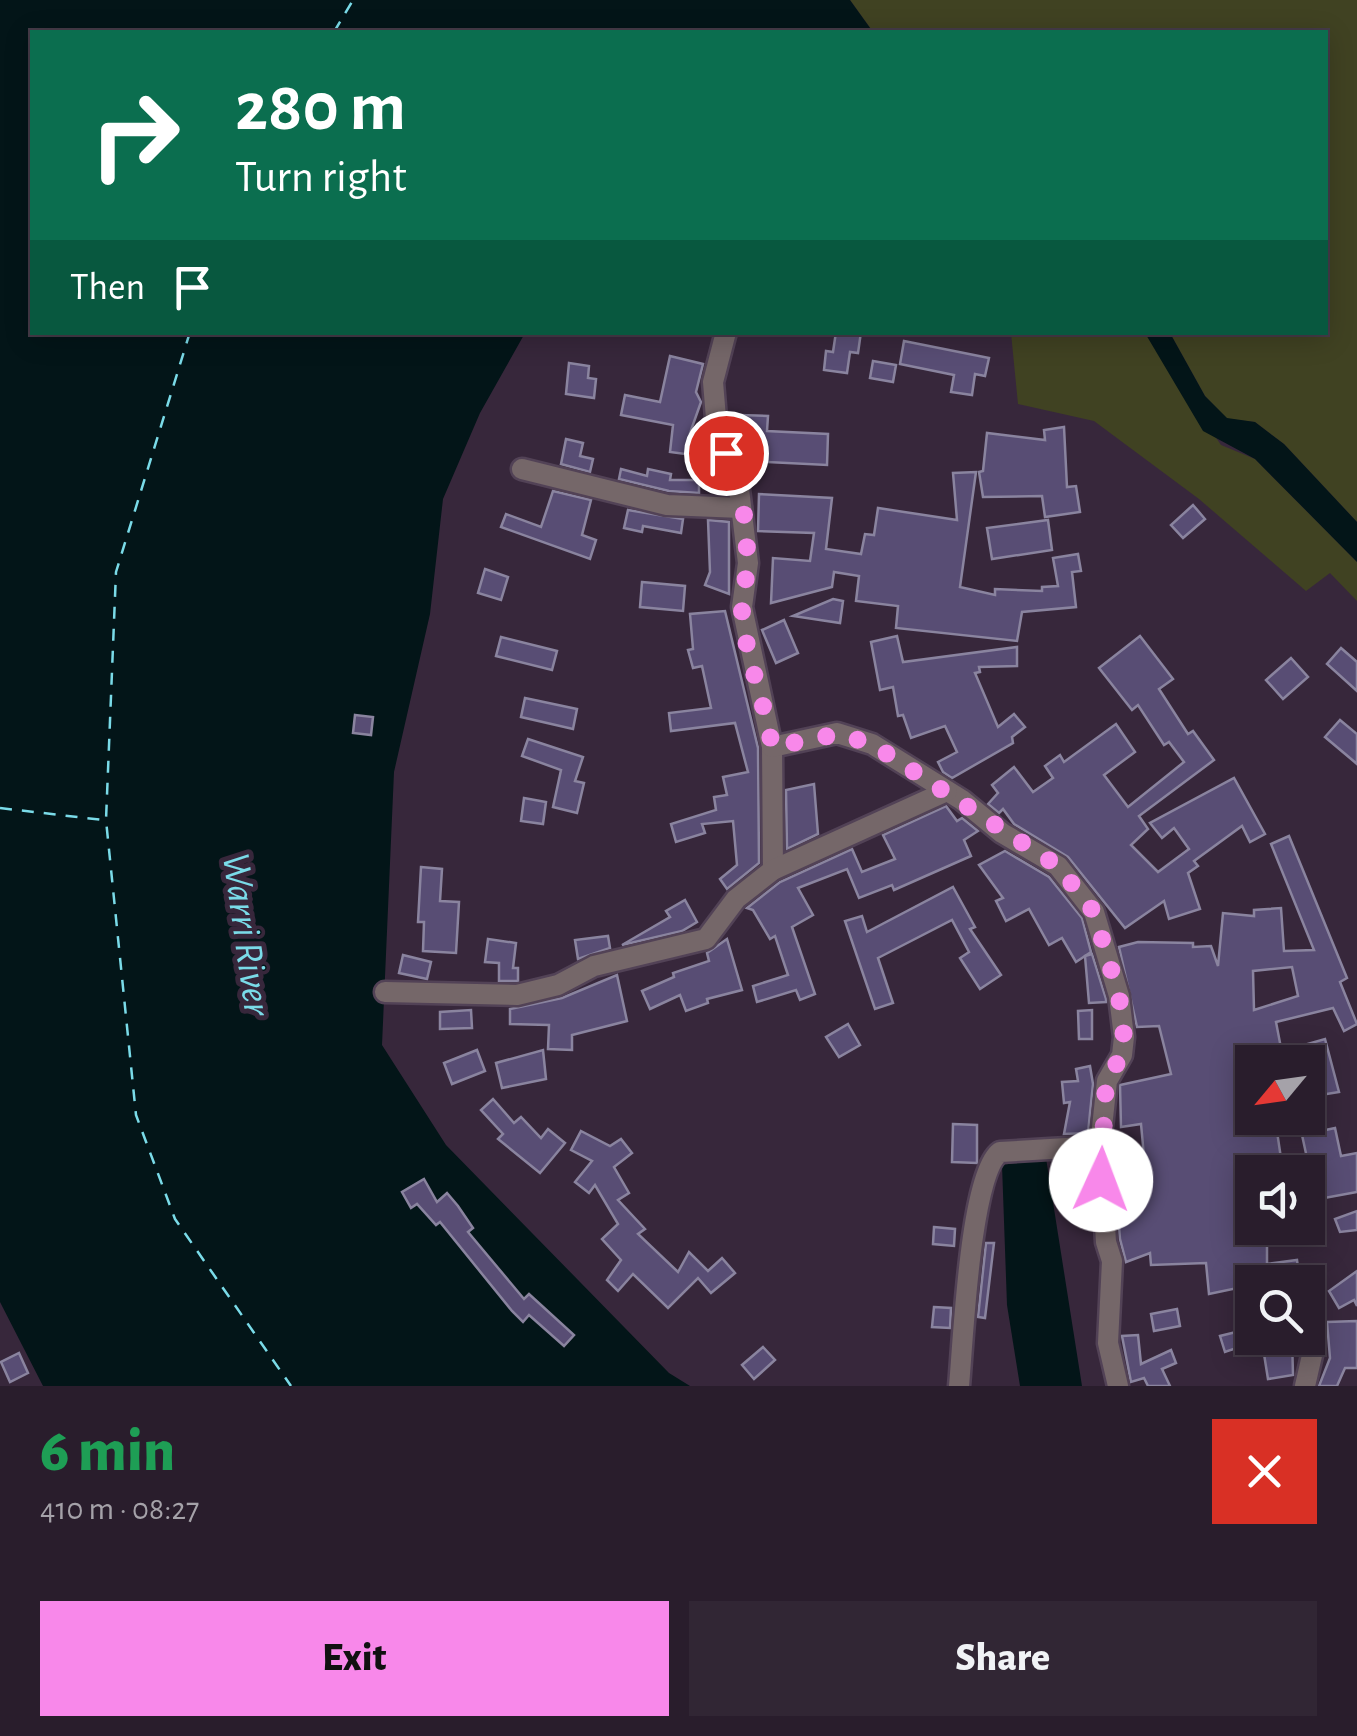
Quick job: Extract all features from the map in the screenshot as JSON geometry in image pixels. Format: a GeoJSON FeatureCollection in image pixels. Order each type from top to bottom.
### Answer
{"type":"FeatureCollection","features":[{"type":"Feature","properties":{"kind":"street"},"geometry":{"type":"LineString","coordinates":[[725,335],[714,382],[716,418],[718,438],[736,473],[748,563],[742,607],[772,747],[773,870]]}},
{"type":"Feature","properties":{"kind":"street"},"geometry":{"type":"LineString","coordinates":[[522,469],[667,505],[741,508]]}},
{"type":"Feature","properties":{"kind":"street"},"geometry":{"type":"LineString","coordinates":[[772,747],[838,734],[872,744],[947,791],[1002,833],[1058,866],[1094,912],[1119,996],[1124,1037],[1122,1055],[1106,1081],[1100,1146],[1106,1242],[1112,1262],[1108,1343],[1118,1386]]}},
{"type":"Feature","properties":{"kind":"street"},"geometry":{"type":"LineString","coordinates":[[385,992],[517,996],[558,985],[594,966],[706,939],[736,899],[773,870],[947,791]]}},
{"type":"Feature","properties":{"kind":"street"},"geometry":{"type":"LineString","coordinates":[[959,1386],[973,1241],[986,1169],[1000,1152],[1100,1146]]}},
{"type":"Feature","properties":{"kind":"street"},"geometry":{"type":"LineString","coordinates":[[1305,1386],[1312,1355]]}},
{"type":"Feature","properties":{"kind":"green space"},"geometry":{"type":"Polygon","coordinates":[[[850,0],[1357,0],[1357,522],[1284,444],[1255,422],[1227,419],[1205,396],[1171,335],[1328,335],[1328,30],[872,30],[850,0]]]}},
{"type":"Feature","properties":{"kind":"green space"},"geometry":{"type":"Polygon","coordinates":[[[1011,335],[1146,335],[1221,445],[1255,459],[1357,562],[1357,601],[1330,573],[1306,591],[1199,499],[1094,421],[1018,404],[1011,335]]]}},
{"type":"Feature","properties":{"kind":"water","name":"Warri River"},"geometry":{"type":"Polygon","coordinates":[[[0,0],[850,0],[872,30],[30,30],[30,335],[524,335],[480,413],[443,499],[430,614],[394,772],[382,1045],[446,1145],[669,1373],[690,1386],[43,1386],[0,1302],[0,0]]]}},
{"type":"Feature","properties":{"kind":"water"},"geometry":{"type":"Polygon","coordinates":[[[1146,335],[1171,335],[1205,396],[1227,418],[1255,422],[1284,444],[1357,522],[1357,562],[1255,459],[1203,431],[1146,335]]]}},
{"type":"Feature","properties":{"kind":"water"},"geometry":{"type":"Polygon","coordinates":[[[1046,1158],[1082,1386],[1020,1386],[1007,1305],[1002,1165],[1046,1158]]]}},
{"type":"Feature","properties":{"kind":"building"},"geometry":{"type":"Polygon","coordinates":[[[836,335],[861,335],[858,353],[850,352],[847,373],[824,370],[826,351],[833,352],[836,335]]]}},
{"type":"Feature","properties":{"kind":"building"},"geometry":{"type":"Polygon","coordinates":[[[904,341],[989,358],[985,376],[975,374],[972,395],[951,392],[954,375],[900,364],[904,341]]]}},
{"type":"Feature","properties":{"kind":"building"},"geometry":{"type":"Polygon","coordinates":[[[670,356],[703,364],[696,392],[701,402],[690,433],[704,434],[708,457],[670,452],[673,425],[621,415],[625,395],[660,402],[670,356]]]}},
{"type":"Feature","properties":{"kind":"building"},"geometry":{"type":"Polygon","coordinates":[[[873,361],[896,365],[893,382],[870,378],[873,361]]]}},
{"type":"Feature","properties":{"kind":"building"},"geometry":{"type":"Polygon","coordinates":[[[569,363],[589,366],[588,378],[596,379],[594,398],[566,394],[569,363]]]}},
{"type":"Feature","properties":{"kind":"building"},"geometry":{"type":"Polygon","coordinates":[[[739,415],[768,416],[767,431],[828,434],[827,465],[746,461],[738,446],[739,415]]]}},
{"type":"Feature","properties":{"kind":"building"},"geometry":{"type":"Polygon","coordinates":[[[1064,427],[1067,487],[1076,486],[1080,512],[1045,517],[1042,496],[983,497],[979,472],[983,471],[987,433],[1045,440],[1044,430],[1064,427]]]}},
{"type":"Feature","properties":{"kind":"building"},"geometry":{"type":"Polygon","coordinates":[[[566,439],[583,443],[580,456],[593,459],[590,472],[561,464],[566,439]]]}},
{"type":"Feature","properties":{"kind":"building"},"geometry":{"type":"Polygon","coordinates":[[[621,469],[647,476],[648,469],[671,474],[670,480],[699,480],[699,493],[669,491],[619,479],[621,469]]]}},
{"type":"Feature","properties":{"kind":"building"},"geometry":{"type":"Polygon","coordinates":[[[976,472],[960,587],[995,595],[995,589],[1042,591],[1042,587],[1058,586],[1053,558],[1078,554],[1081,571],[1072,572],[1076,607],[1022,612],[1017,641],[896,628],[898,606],[856,601],[859,576],[834,572],[832,587],[771,603],[773,558],[810,561],[814,533],[758,531],[759,494],[832,498],[826,549],[861,554],[865,534],[874,535],[878,508],[957,520],[953,473],[976,472]]]}},
{"type":"Feature","properties":{"kind":"building"},"geometry":{"type":"Polygon","coordinates":[[[553,491],[591,500],[582,535],[596,540],[590,559],[501,527],[506,514],[541,527],[553,491]]]}},
{"type":"Feature","properties":{"kind":"building"},"geometry":{"type":"Polygon","coordinates":[[[1193,505],[1205,519],[1183,538],[1171,525],[1193,505]]]}},
{"type":"Feature","properties":{"kind":"building"},"geometry":{"type":"Polygon","coordinates":[[[628,510],[683,519],[681,533],[643,526],[642,532],[624,528],[628,510]]]}},
{"type":"Feature","properties":{"kind":"building"},"geometry":{"type":"Polygon","coordinates":[[[708,520],[729,522],[729,594],[705,585],[710,572],[708,520]]]}},
{"type":"Feature","properties":{"kind":"building"},"geometry":{"type":"Polygon","coordinates":[[[1048,520],[1052,550],[992,559],[987,528],[1048,520]]]}},
{"type":"Feature","properties":{"kind":"building"},"geometry":{"type":"Polygon","coordinates":[[[485,569],[508,577],[501,600],[478,593],[485,569]]]}},
{"type":"Feature","properties":{"kind":"building"},"geometry":{"type":"Polygon","coordinates":[[[642,582],[685,586],[683,611],[640,607],[642,582]]]}},
{"type":"Feature","properties":{"kind":"building"},"geometry":{"type":"Polygon","coordinates":[[[833,599],[843,601],[840,623],[793,616],[833,599]]]}},
{"type":"Feature","properties":{"kind":"building"},"geometry":{"type":"Polygon","coordinates":[[[725,611],[758,748],[759,863],[727,889],[720,879],[737,865],[733,821],[702,824],[705,833],[676,842],[671,824],[716,810],[714,797],[727,795],[723,777],[748,772],[735,723],[671,731],[669,713],[711,708],[702,666],[693,668],[688,650],[693,649],[690,614],[725,611]]]}},
{"type":"Feature","properties":{"kind":"building"},"geometry":{"type":"Polygon","coordinates":[[[784,620],[798,653],[776,663],[762,630],[784,620]]]}},
{"type":"Feature","properties":{"kind":"building"},"geometry":{"type":"Polygon","coordinates":[[[897,636],[903,662],[1017,647],[1017,666],[979,667],[980,672],[975,673],[998,727],[1014,714],[1025,727],[1012,737],[1013,743],[952,778],[943,772],[938,762],[957,752],[945,726],[911,738],[903,715],[898,716],[893,687],[880,690],[871,642],[897,636]]]}},
{"type":"Feature","properties":{"kind":"building"},"geometry":{"type":"Polygon","coordinates":[[[1140,636],[1173,679],[1159,689],[1188,734],[1193,731],[1214,760],[1139,816],[1148,829],[1131,845],[1158,872],[1189,849],[1174,828],[1162,838],[1150,823],[1234,778],[1265,834],[1250,842],[1242,826],[1194,861],[1198,866],[1188,873],[1200,909],[1169,919],[1164,901],[1125,928],[1068,857],[1014,824],[1003,809],[999,813],[988,804],[998,793],[992,785],[1014,767],[1033,792],[1053,778],[1045,766],[1060,755],[1064,762],[1116,724],[1135,752],[1104,775],[1128,807],[1184,762],[1169,742],[1164,745],[1138,705],[1132,710],[1099,668],[1140,636]]]}},
{"type":"Feature","properties":{"kind":"building"},"geometry":{"type":"Polygon","coordinates":[[[501,637],[557,651],[552,670],[496,656],[501,637]]]}},
{"type":"Feature","properties":{"kind":"building"},"geometry":{"type":"Polygon","coordinates":[[[1341,648],[1357,662],[1357,691],[1327,664],[1341,648]]]}},
{"type":"Feature","properties":{"kind":"building"},"geometry":{"type":"Polygon","coordinates":[[[1291,658],[1308,677],[1283,699],[1266,680],[1291,658]]]}},
{"type":"Feature","properties":{"kind":"building"},"geometry":{"type":"Polygon","coordinates":[[[525,698],[577,709],[573,729],[521,717],[525,698]]]}},
{"type":"Feature","properties":{"kind":"building"},"geometry":{"type":"Polygon","coordinates":[[[355,715],[373,717],[371,735],[353,733],[355,715]]]}},
{"type":"Feature","properties":{"kind":"building"},"geometry":{"type":"Polygon","coordinates":[[[1340,720],[1357,734],[1357,764],[1325,737],[1340,720]]]}},
{"type":"Feature","properties":{"kind":"building"},"geometry":{"type":"Polygon","coordinates":[[[528,739],[583,757],[575,781],[584,783],[577,813],[553,807],[561,770],[522,756],[528,739]]]}},
{"type":"Feature","properties":{"kind":"building"},"geometry":{"type":"Polygon","coordinates":[[[814,784],[818,834],[787,849],[786,790],[814,784]]]}},
{"type":"Feature","properties":{"kind":"building"},"geometry":{"type":"Polygon","coordinates":[[[524,798],[546,802],[543,824],[521,821],[524,798]]]}},
{"type":"Feature","properties":{"kind":"building"},"geometry":{"type":"Polygon","coordinates":[[[946,806],[957,821],[962,818],[978,831],[964,840],[971,856],[894,890],[892,885],[859,898],[847,869],[798,888],[813,915],[792,927],[815,994],[800,1000],[796,990],[757,1002],[753,986],[788,975],[775,936],[770,939],[753,910],[747,908],[780,882],[852,849],[862,872],[895,859],[883,835],[946,806]]]}},
{"type":"Feature","properties":{"kind":"building"},"geometry":{"type":"Polygon","coordinates":[[[1289,836],[1347,978],[1340,982],[1357,1024],[1344,1031],[1333,1008],[1276,1022],[1280,1045],[1235,1045],[1235,1135],[1278,1135],[1281,1155],[1235,1155],[1235,1245],[1267,1245],[1267,1264],[1297,1260],[1298,1265],[1235,1265],[1235,1289],[1209,1294],[1206,1263],[1151,1265],[1150,1253],[1126,1262],[1116,1185],[1121,1191],[1147,1189],[1141,1124],[1121,1127],[1120,1085],[1171,1074],[1159,1026],[1137,1027],[1119,947],[1138,942],[1211,946],[1218,966],[1223,913],[1254,916],[1254,910],[1281,908],[1284,951],[1314,950],[1271,844],[1289,836]],[[1292,967],[1253,971],[1254,1010],[1298,996],[1292,967]]]}},
{"type":"Feature","properties":{"kind":"building"},"geometry":{"type":"Polygon","coordinates":[[[1005,851],[1049,877],[1082,918],[1091,952],[1076,962],[1062,938],[1049,945],[1029,909],[1006,921],[996,901],[1003,898],[979,865],[1005,851]]]}},
{"type":"Feature","properties":{"kind":"building"},"geometry":{"type":"Polygon","coordinates":[[[421,867],[442,869],[440,901],[459,902],[456,953],[423,951],[424,922],[418,922],[421,867]]]}},
{"type":"Feature","properties":{"kind":"building"},"geometry":{"type":"Polygon","coordinates":[[[953,887],[975,927],[970,929],[1001,975],[980,989],[960,958],[969,952],[952,920],[878,958],[893,1003],[875,1009],[845,921],[862,916],[867,932],[953,887]]]}},
{"type":"Feature","properties":{"kind":"building"},"geometry":{"type":"Polygon","coordinates":[[[685,900],[697,922],[682,931],[622,945],[670,917],[666,911],[685,900]]]}},
{"type":"Feature","properties":{"kind":"building"},"geometry":{"type":"Polygon","coordinates":[[[608,936],[610,948],[578,959],[575,940],[608,936]]]}},
{"type":"Feature","properties":{"kind":"building"},"geometry":{"type":"Polygon","coordinates":[[[488,939],[516,943],[513,968],[518,968],[518,981],[499,981],[499,963],[485,962],[488,939]]]}},
{"type":"Feature","properties":{"kind":"building"},"geometry":{"type":"Polygon","coordinates":[[[727,939],[742,990],[707,999],[708,1003],[686,1011],[680,995],[650,1009],[642,991],[674,977],[673,973],[709,961],[707,953],[727,939]]]}},
{"type":"Feature","properties":{"kind":"building"},"geometry":{"type":"Polygon","coordinates":[[[1092,954],[1106,1002],[1089,1003],[1085,956],[1092,954]]]}},
{"type":"Feature","properties":{"kind":"building"},"geometry":{"type":"Polygon","coordinates":[[[403,955],[431,962],[427,979],[399,973],[403,955]]]}},
{"type":"Feature","properties":{"kind":"building"},"geometry":{"type":"Polygon","coordinates":[[[617,975],[627,1021],[572,1035],[572,1050],[548,1049],[549,1025],[510,1024],[510,1009],[562,998],[617,975]]]}},
{"type":"Feature","properties":{"kind":"building"},"geometry":{"type":"Polygon","coordinates":[[[471,1010],[472,1028],[440,1029],[440,1012],[471,1010]]]}},
{"type":"Feature","properties":{"kind":"building"},"geometry":{"type":"Polygon","coordinates":[[[1092,1010],[1092,1039],[1079,1039],[1078,1011],[1092,1010]]]}},
{"type":"Feature","properties":{"kind":"building"},"geometry":{"type":"Polygon","coordinates":[[[848,1024],[860,1045],[839,1057],[826,1037],[848,1024]]]}},
{"type":"Feature","properties":{"kind":"building"},"geometry":{"type":"Polygon","coordinates":[[[1325,1039],[1339,1092],[1325,1094],[1325,1045],[1304,1045],[1325,1039]]]}},
{"type":"Feature","properties":{"kind":"building"},"geometry":{"type":"Polygon","coordinates":[[[477,1050],[485,1071],[452,1084],[444,1063],[477,1050]]]}},
{"type":"Feature","properties":{"kind":"building"},"geometry":{"type":"Polygon","coordinates":[[[543,1050],[546,1079],[502,1088],[496,1063],[543,1050]]]}},
{"type":"Feature","properties":{"kind":"building"},"geometry":{"type":"Polygon","coordinates":[[[1090,1066],[1093,1084],[1088,1133],[1064,1134],[1070,1102],[1064,1103],[1062,1082],[1078,1081],[1076,1069],[1090,1066]]]}},
{"type":"Feature","properties":{"kind":"building"},"geometry":{"type":"Polygon","coordinates":[[[493,1099],[514,1123],[521,1117],[541,1138],[548,1129],[565,1143],[540,1173],[498,1139],[503,1134],[481,1110],[493,1099]]]}},
{"type":"Feature","properties":{"kind":"building"},"geometry":{"type":"Polygon","coordinates":[[[953,1124],[977,1125],[977,1163],[952,1162],[953,1124]]]}},
{"type":"Feature","properties":{"kind":"building"},"geometry":{"type":"Polygon","coordinates":[[[1335,1128],[1341,1156],[1357,1153],[1357,1192],[1325,1198],[1325,1155],[1306,1155],[1302,1135],[1325,1135],[1325,1130],[1335,1128]]]}},
{"type":"Feature","properties":{"kind":"building"},"geometry":{"type":"Polygon","coordinates":[[[581,1131],[610,1146],[621,1139],[632,1153],[614,1167],[629,1193],[618,1200],[645,1229],[638,1234],[678,1272],[689,1252],[708,1271],[722,1258],[735,1273],[711,1293],[698,1278],[668,1308],[633,1274],[618,1291],[607,1280],[621,1260],[602,1239],[618,1224],[595,1185],[589,1193],[575,1182],[592,1161],[571,1150],[581,1131]]]}},
{"type":"Feature","properties":{"kind":"building"},"geometry":{"type":"Polygon","coordinates":[[[424,1179],[437,1202],[447,1193],[458,1206],[473,1228],[468,1232],[524,1299],[529,1294],[574,1335],[564,1346],[529,1315],[523,1322],[440,1222],[436,1225],[417,1204],[411,1208],[402,1192],[424,1179]]]}},
{"type":"Feature","properties":{"kind":"building"},"geometry":{"type":"Polygon","coordinates":[[[1357,1211],[1357,1230],[1340,1232],[1335,1219],[1357,1211]]]}},
{"type":"Feature","properties":{"kind":"building"},"geometry":{"type":"Polygon","coordinates":[[[934,1227],[955,1229],[954,1246],[933,1244],[934,1227]]]}},
{"type":"Feature","properties":{"kind":"building"},"geometry":{"type":"Polygon","coordinates":[[[986,1243],[994,1243],[985,1318],[978,1317],[986,1243]]]}},
{"type":"Feature","properties":{"kind":"building"},"geometry":{"type":"Polygon","coordinates":[[[1357,1271],[1357,1306],[1354,1300],[1339,1308],[1329,1291],[1357,1271]]]}},
{"type":"Feature","properties":{"kind":"building"},"geometry":{"type":"Polygon","coordinates":[[[934,1307],[951,1308],[950,1328],[932,1327],[934,1307]]]}},
{"type":"Feature","properties":{"kind":"building"},"geometry":{"type":"Polygon","coordinates":[[[1177,1309],[1180,1326],[1154,1331],[1151,1314],[1177,1309]]]}},
{"type":"Feature","properties":{"kind":"building"},"geometry":{"type":"Polygon","coordinates":[[[1357,1321],[1357,1368],[1345,1368],[1337,1386],[1319,1386],[1330,1358],[1327,1322],[1357,1321]]]}},
{"type":"Feature","properties":{"kind":"building"},"geometry":{"type":"Polygon","coordinates":[[[1235,1332],[1235,1349],[1225,1352],[1220,1336],[1235,1332]]]}},
{"type":"Feature","properties":{"kind":"building"},"geometry":{"type":"Polygon","coordinates":[[[1138,1335],[1141,1364],[1171,1350],[1176,1363],[1162,1369],[1170,1386],[1148,1386],[1144,1378],[1131,1382],[1122,1336],[1138,1335]]]}},
{"type":"Feature","properties":{"kind":"building"},"geometry":{"type":"Polygon","coordinates":[[[763,1347],[775,1360],[754,1379],[742,1365],[763,1347]]]}},
{"type":"Feature","properties":{"kind":"building"},"geometry":{"type":"Polygon","coordinates":[[[19,1353],[28,1373],[10,1382],[1,1362],[19,1353]]]}},
{"type":"Feature","properties":{"kind":"building"},"geometry":{"type":"Polygon","coordinates":[[[1264,1355],[1292,1355],[1293,1375],[1268,1379],[1264,1355]]]}},
{"type":"Feature","properties":{"kind":"ferry route"},"geometry":{"type":"LineString","coordinates":[[335,30],[353,0]]}},
{"type":"Feature","properties":{"kind":"ferry route"},"geometry":{"type":"LineString","coordinates":[[189,335],[116,572],[106,820],[136,1115],[175,1219],[291,1386]]}},
{"type":"Feature","properties":{"kind":"ferry route"},"geometry":{"type":"LineString","coordinates":[[0,808],[103,820]]}},
{"type":"Feature","properties":{"kind":"route"},"geometry":{"type":"LineString","coordinates":[[726,453],[736,473],[748,563],[742,607],[746,637],[766,708],[772,747],[838,734],[872,744],[962,800],[1002,833],[1058,866],[1094,912],[1119,996],[1124,1037],[1122,1055],[1106,1081],[1101,1180]]}}]}
